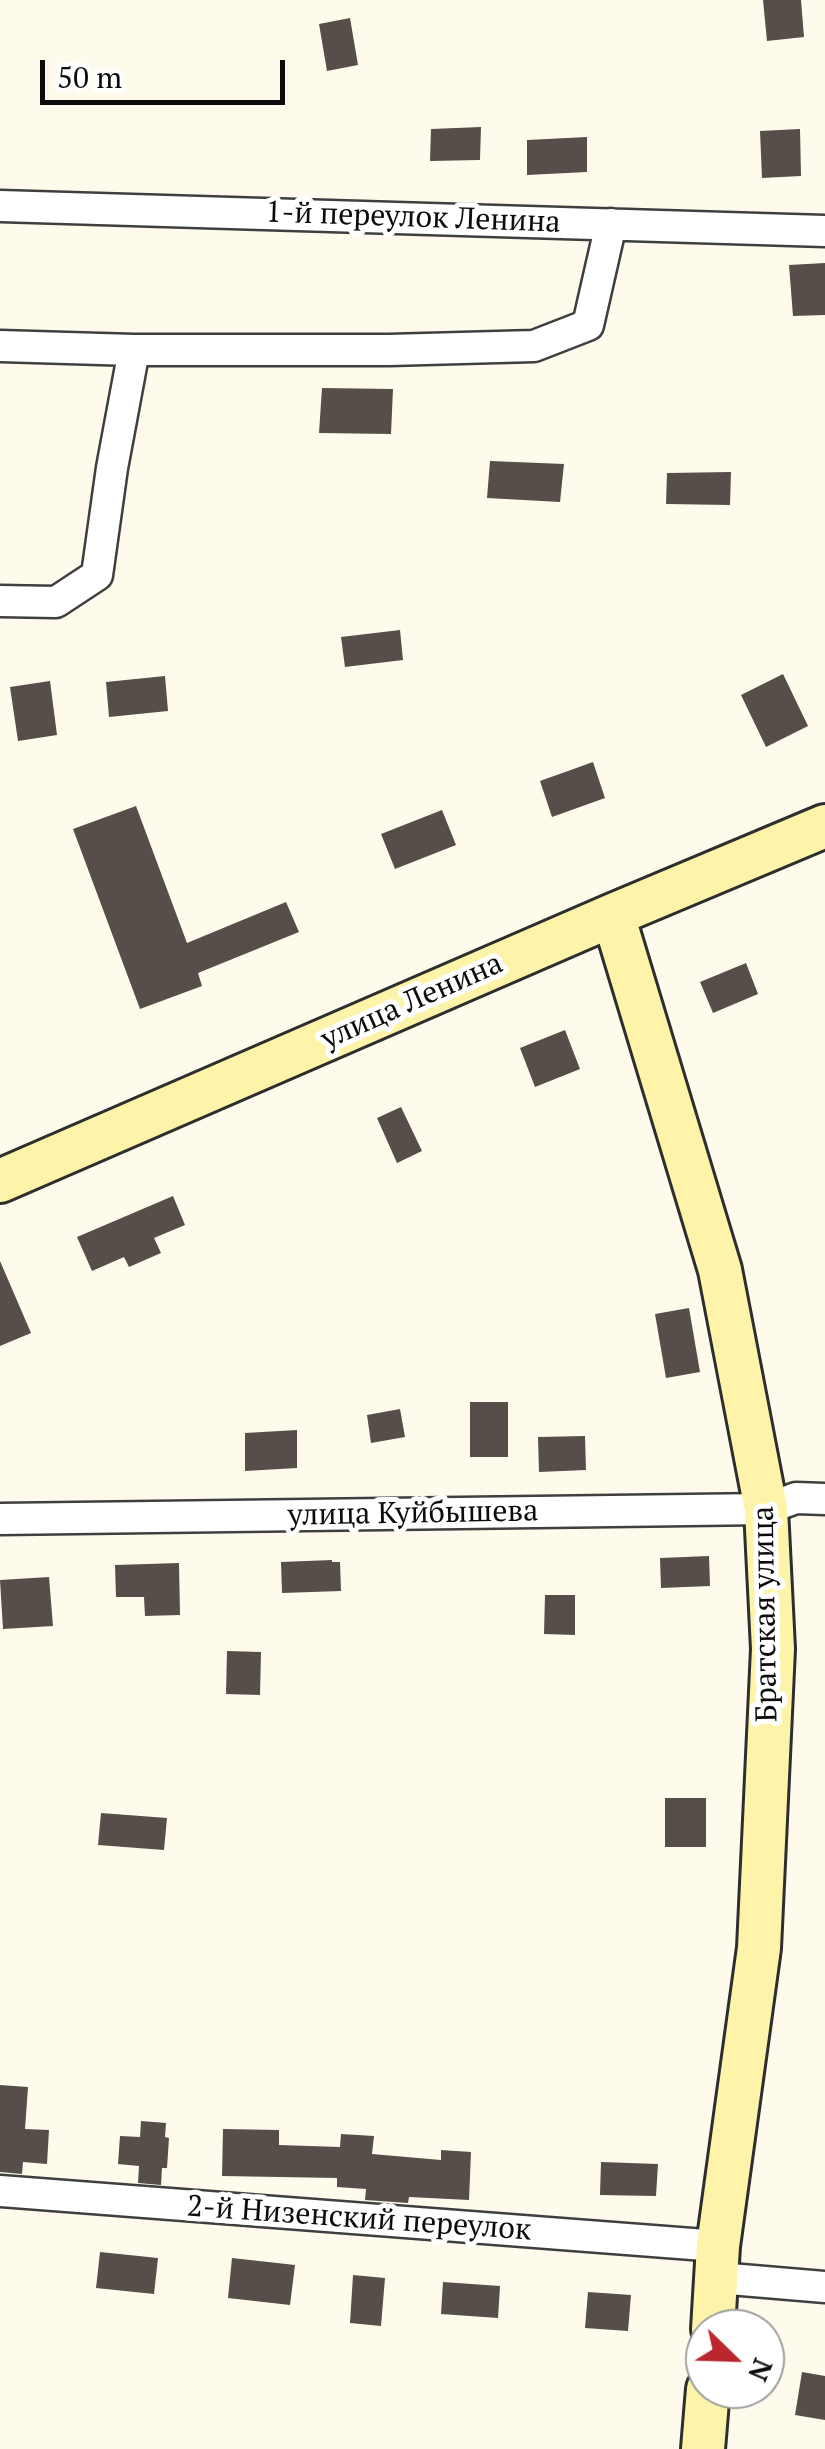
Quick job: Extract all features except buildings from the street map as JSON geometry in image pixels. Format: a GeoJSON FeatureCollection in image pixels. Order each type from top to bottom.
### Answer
{"type":"FeatureCollection","features":[{"type":"Feature","properties":{"kind":"street","name":"1-й переулок Ленина"},"geometry":{"type":"LineString","coordinates":[[0,206],[825,230]]}},
{"type":"Feature","properties":{"kind":"street"},"geometry":{"type":"LineString","coordinates":[[0,346],[389,350],[534,346],[588,325],[611,224]]}},
{"type":"Feature","properties":{"kind":"street"},"geometry":{"type":"LineString","coordinates":[[0,601],[56,602],[97,575],[134,350]]}},
{"type":"Feature","properties":{"kind":"street","name":"улица Ленина"},"geometry":{"type":"LineString","coordinates":[[0,1182],[825,826]]}},
{"type":"Feature","properties":{"kind":"street","name":"Братская улица"},"geometry":{"type":"LineString","coordinates":[[613,915],[720,1270],[766,1508],[773,1649],[759,1948],[714,2309]]}},
{"type":"Feature","properties":{"kind":"street","name":"улица Куйбышева"},"geometry":{"type":"LineString","coordinates":[[0,1519],[766,1508],[796,1498],[825,1498]]}},
{"type":"Feature","properties":{"kind":"street","name":"2-й Низенский переулок"},"geometry":{"type":"LineString","coordinates":[[0,2191],[718,2262],[825,2287]]}},
{"type":"Feature","properties":{"kind":"street"},"geometry":{"type":"LineString","coordinates":[[703,2449],[706,2409]]}}]}
